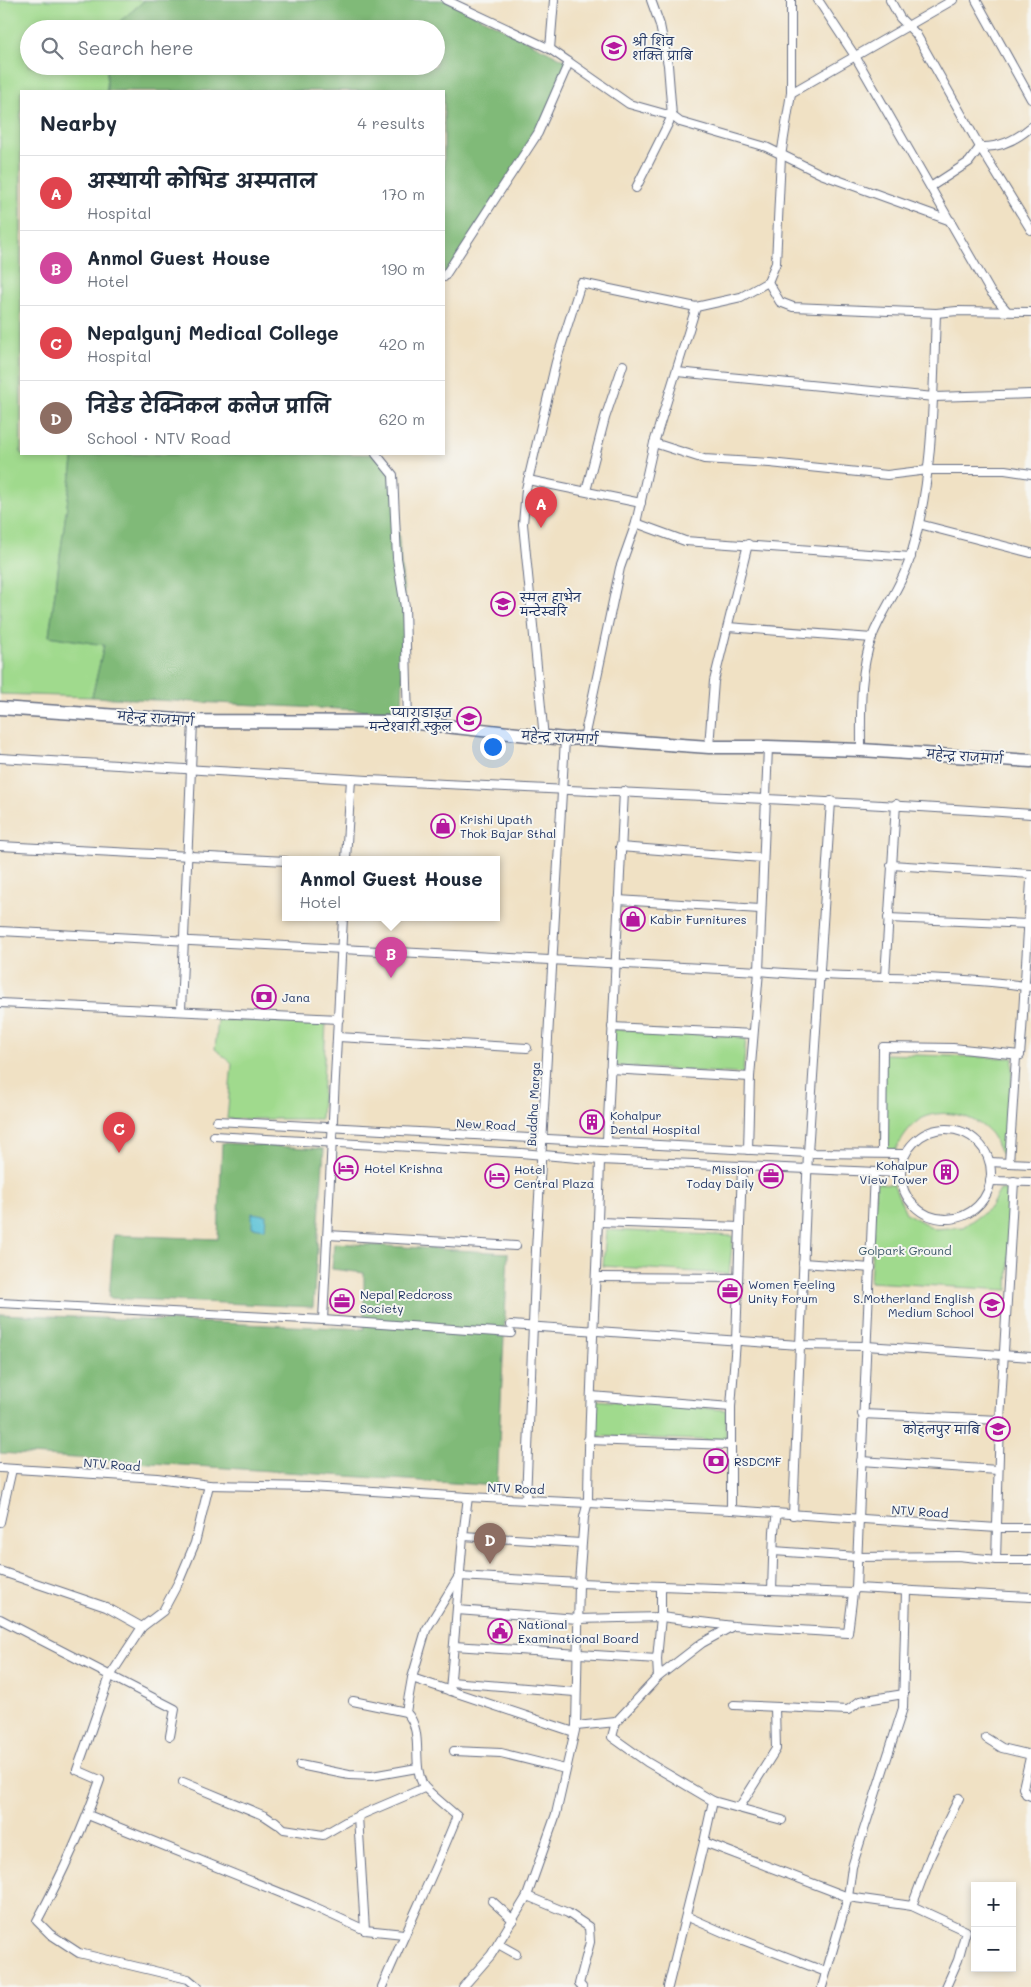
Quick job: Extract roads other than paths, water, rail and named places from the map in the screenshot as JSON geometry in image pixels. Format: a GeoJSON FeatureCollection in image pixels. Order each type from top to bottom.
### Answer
{"type":"FeatureCollection","features":[{"type":"Feature","properties":{"kind":"highway","name":"महेन्द्र राजमार्ग"},"geometry":{"type":"LineString","coordinates":[[0,708],[193,721],[408,722],[544,738],[584,738],[709,747],[768,746],[861,750],[1031,760]]}},
{"type":"Feature","properties":{"kind":"street"},"geometry":{"type":"LineString","coordinates":[[446,0],[550,49],[629,104],[672,116],[680,122],[766,147],[822,174],[951,221]]}},
{"type":"Feature","properties":{"kind":"street"},"geometry":{"type":"LineString","coordinates":[[550,49],[554,0]]}},
{"type":"Feature","properties":{"kind":"street"},"geometry":{"type":"LineString","coordinates":[[636,188],[672,116],[668,65],[660,25],[651,0]]}},
{"type":"Feature","properties":{"kind":"street"},"geometry":{"type":"LineString","coordinates":[[544,738],[523,524],[528,480],[556,362],[581,283],[696,307],[741,297],[768,282],[776,263],[782,156],[792,93],[791,0]]}},
{"type":"Feature","properties":{"kind":"street"},"geometry":{"type":"LineString","coordinates":[[818,0],[855,56],[932,186],[990,291],[1007,311]]}},
{"type":"Feature","properties":{"kind":"street"},"geometry":{"type":"LineString","coordinates":[[890,0],[900,18],[908,25],[1031,230]]}},
{"type":"Feature","properties":{"kind":"street"},"geometry":{"type":"LineString","coordinates":[[792,93],[953,0]]}},
{"type":"Feature","properties":{"kind":"street"},"geometry":{"type":"LineString","coordinates":[[976,0],[1031,99]]}},
{"type":"Feature","properties":{"kind":"street"},"geometry":{"type":"LineString","coordinates":[[445,275],[538,133],[569,62]]}},
{"type":"Feature","properties":{"kind":"street"},"geometry":{"type":"LineString","coordinates":[[980,147],[992,147],[1006,143],[1031,128]]}},
{"type":"Feature","properties":{"kind":"street"},"geometry":{"type":"LineString","coordinates":[[932,186],[969,162],[980,147]]}},
{"type":"Feature","properties":{"kind":"street"},"geometry":{"type":"LineString","coordinates":[[768,282],[780,302],[793,308],[936,313],[1031,312]]}},
{"type":"Feature","properties":{"kind":"street"},"geometry":{"type":"LineString","coordinates":[[584,738],[620,568],[636,523],[654,443],[696,307]]}},
{"type":"Feature","properties":{"kind":"street"},"geometry":{"type":"LineString","coordinates":[[861,750],[862,676],[872,638],[911,557],[919,524],[928,470],[934,397],[936,313]]}},
{"type":"Feature","properties":{"kind":"street"},"geometry":{"type":"LineString","coordinates":[[586,491],[604,418],[623,364]]}},
{"type":"Feature","properties":{"kind":"street"},"geometry":{"type":"LineString","coordinates":[[677,372],[934,397],[1031,394]]}},
{"type":"Feature","properties":{"kind":"street"},"geometry":{"type":"LineString","coordinates":[[654,443],[704,459],[770,463],[887,475],[928,470],[1005,470],[1031,474]]}},
{"type":"Feature","properties":{"kind":"street"},"geometry":{"type":"LineString","coordinates":[[377,455],[393,476],[398,558],[405,607],[408,722]]}},
{"type":"Feature","properties":{"kind":"street"},"geometry":{"type":"LineString","coordinates":[[528,480],[641,503]]}},
{"type":"Feature","properties":{"kind":"street"},"geometry":{"type":"LineString","coordinates":[[636,523],[685,541],[911,557]]}},
{"type":"Feature","properties":{"kind":"street"},"geometry":{"type":"LineString","coordinates":[[919,524],[1031,552]]}},
{"type":"Feature","properties":{"kind":"street"},"geometry":{"type":"LineString","coordinates":[[709,747],[714,681],[748,544]]}},
{"type":"Feature","properties":{"kind":"street"},"geometry":{"type":"LineString","coordinates":[[728,628],[872,638]]}},
{"type":"Feature","properties":{"kind":"street"},"geometry":{"type":"LineString","coordinates":[[181,1010],[193,721]]}},
{"type":"Feature","properties":{"kind":"street","name":"Buddha Marga"},"geometry":{"type":"LineString","coordinates":[[526,1500],[532,1325],[564,739]]}},
{"type":"Feature","properties":{"kind":"street"},"geometry":{"type":"LineString","coordinates":[[748,1150],[750,1078],[759,971],[762,858],[768,746]]}},
{"type":"Feature","properties":{"kind":"street"},"geometry":{"type":"LineString","coordinates":[[0,758],[351,779],[896,804],[1031,814]]}},
{"type":"Feature","properties":{"kind":"street"},"geometry":{"type":"LineString","coordinates":[[346,856],[351,779]]}},
{"type":"Feature","properties":{"kind":"street"},"geometry":{"type":"LineString","coordinates":[[607,1141],[624,791]]}},
{"type":"Feature","properties":{"kind":"street"},"geometry":{"type":"LineString","coordinates":[[793,1515],[808,1153],[831,801]]}},
{"type":"Feature","properties":{"kind":"street"},"geometry":{"type":"LineString","coordinates":[[885,976],[896,804]]}},
{"type":"Feature","properties":{"kind":"street"},"geometry":{"type":"LineString","coordinates":[[0,846],[282,862]]}},
{"type":"Feature","properties":{"kind":"street"},"geometry":{"type":"LineString","coordinates":[[620,847],[762,858]]}},
{"type":"Feature","properties":{"kind":"street"},"geometry":{"type":"LineString","coordinates":[[891,865],[1031,874]]}},
{"type":"Feature","properties":{"kind":"street"},"geometry":{"type":"LineString","coordinates":[[1009,1163],[1016,1058],[1020,1055],[1028,986],[1028,924],[1031,880]]}},
{"type":"Feature","properties":{"kind":"street"},"geometry":{"type":"LineString","coordinates":[[618,900],[760,908]]}},
{"type":"Feature","properties":{"kind":"street"},"geometry":{"type":"LineString","coordinates":[[888,918],[1028,924]]}},
{"type":"Feature","properties":{"kind":"street"},"geometry":{"type":"LineString","coordinates":[[323,1320],[343,921]]}},
{"type":"Feature","properties":{"kind":"street"},"geometry":{"type":"LineString","coordinates":[[0,932],[342,948],[759,971],[819,977],[885,976],[1028,986]]}},
{"type":"Feature","properties":{"kind":"street"},"geometry":{"type":"LineString","coordinates":[[0,1003],[181,1010],[339,1019]]}},
{"type":"Feature","properties":{"kind":"street"},"geometry":{"type":"LineString","coordinates":[[612,1027],[753,1034]]}},
{"type":"Feature","properties":{"kind":"street"},"geometry":{"type":"LineString","coordinates":[[338,1037],[527,1048]]}},
{"type":"Feature","properties":{"kind":"street"},"geometry":{"type":"LineString","coordinates":[[882,1154],[883,1047],[953,1048],[1020,1055]]}},
{"type":"Feature","properties":{"kind":"street"},"geometry":{"type":"LineString","coordinates":[[610,1070],[750,1078]]}},
{"type":"Feature","properties":{"kind":"street","name":"New Road"},"geometry":{"type":"LineString","coordinates":[[217,1121],[808,1153],[904,1154]]}},
{"type":"Feature","properties":{"kind":"street"},"geometry":{"type":"LineString","coordinates":[[944,1128],[968,1134],[985,1151],[990,1162],[990,1181],[984,1198],[964,1215],[946,1219],[928,1215],[913,1205],[903,1190],[900,1173],[904,1154],[920,1136],[944,1128]]}},
{"type":"Feature","properties":{"kind":"street"},"geometry":{"type":"LineString","coordinates":[[214,1136],[600,1160],[900,1173]]}},
{"type":"Feature","properties":{"kind":"street"},"geometry":{"type":"LineString","coordinates":[[463,1987],[491,1955],[527,1896],[556,1814],[575,1729],[578,1583],[584,1517],[588,1502],[588,1440],[592,1329],[597,1277],[600,1160]]}},
{"type":"Feature","properties":{"kind":"street"},"geometry":{"type":"LineString","coordinates":[[990,1162],[1031,1164]]}},
{"type":"Feature","properties":{"kind":"street"},"geometry":{"type":"LineString","coordinates":[[731,1510],[731,1407],[736,1341],[742,1166]]}},
{"type":"Feature","properties":{"kind":"street"},"geometry":{"type":"LineString","coordinates":[[457,1610],[578,1619],[662,1618],[733,1626],[848,1633],[858,1557],[862,1414],[871,1268],[874,1173]]}},
{"type":"Feature","properties":{"kind":"street"},"geometry":{"type":"LineString","coordinates":[[990,1181],[1031,1182]]}},
{"type":"Feature","properties":{"kind":"street"},"geometry":{"type":"LineString","coordinates":[[996,1560],[1000,1420],[1014,1181]]}},
{"type":"Feature","properties":{"kind":"street"},"geometry":{"type":"LineString","coordinates":[[599,1222],[740,1227]]}},
{"type":"Feature","properties":{"kind":"street"},"geometry":{"type":"LineString","coordinates":[[328,1235],[516,1246]]}},
{"type":"Feature","properties":{"kind":"street"},"geometry":{"type":"LineString","coordinates":[[803,1263],[871,1268]]}},
{"type":"Feature","properties":{"kind":"street"},"geometry":{"type":"LineString","coordinates":[[597,1277],[737,1278]]}},
{"type":"Feature","properties":{"kind":"street"},"geometry":{"type":"LineString","coordinates":[[0,1303],[323,1320],[511,1333]]}},
{"type":"Feature","properties":{"kind":"street"},"geometry":{"type":"LineString","coordinates":[[511,1325],[592,1329],[799,1345],[866,1346],[1031,1357]]}},
{"type":"Feature","properties":{"kind":"street"},"geometry":{"type":"LineString","coordinates":[[591,1396],[731,1407]]}},
{"type":"Feature","properties":{"kind":"street"},"geometry":{"type":"LineString","coordinates":[[862,1414],[1000,1420]]}},
{"type":"Feature","properties":{"kind":"street"},"geometry":{"type":"LineString","coordinates":[[588,1440],[730,1445]]}},
{"type":"Feature","properties":{"kind":"street"},"geometry":{"type":"LineString","coordinates":[[861,1460],[998,1470]]}},
{"type":"Feature","properties":{"kind":"street","name":"NTV Road"},"geometry":{"type":"LineString","coordinates":[[0,1468],[157,1478],[209,1485],[310,1487],[731,1510],[998,1528],[1031,1528]]}},
{"type":"Feature","properties":{"kind":"street"},"geometry":{"type":"LineString","coordinates":[[0,1522],[12,1469]]}},
{"type":"Feature","properties":{"kind":"street"},"geometry":{"type":"LineString","coordinates":[[198,1987],[188,1979],[79,1953],[50,1934],[37,1921],[59,1880],[88,1815],[100,1780],[77,1770],[110,1676],[142,1627],[163,1611],[179,1581],[195,1543],[209,1485]]}},
{"type":"Feature","properties":{"kind":"street"},"geometry":{"type":"LineString","coordinates":[[450,1687],[459,1576],[468,1497]]}},
{"type":"Feature","properties":{"kind":"street"},"geometry":{"type":"LineString","coordinates":[[772,1590],[777,1514]]}},
{"type":"Feature","properties":{"kind":"street"},"geometry":{"type":"LineString","coordinates":[[463,1536],[582,1544]]}},
{"type":"Feature","properties":{"kind":"street"},"geometry":{"type":"LineString","coordinates":[[774,1551],[858,1557],[958,1556],[996,1560],[1031,1560]]}},
{"type":"Feature","properties":{"kind":"street"},"geometry":{"type":"LineString","coordinates":[[0,1571],[106,1607],[142,1627]]}},
{"type":"Feature","properties":{"kind":"street"},"geometry":{"type":"LineString","coordinates":[[459,1576],[578,1583],[772,1590],[906,1590],[1031,1597]]}},
{"type":"Feature","properties":{"kind":"street"},"geometry":{"type":"LineString","coordinates":[[406,1712],[412,1678],[426,1630],[459,1576]]}},
{"type":"Feature","properties":{"kind":"street"},"geometry":{"type":"LineString","coordinates":[[658,1677],[657,1659],[662,1618],[661,1586]]}},
{"type":"Feature","properties":{"kind":"street"},"geometry":{"type":"LineString","coordinates":[[822,1987],[848,1896],[852,1867],[903,1708],[906,1590]]}},
{"type":"Feature","properties":{"kind":"street"},"geometry":{"type":"LineString","coordinates":[[0,1619],[175,1709],[170,1736]]}},
{"type":"Feature","properties":{"kind":"street"},"geometry":{"type":"LineString","coordinates":[[733,1626],[702,1644],[658,1677],[616,1722],[612,1738],[647,1762],[713,1801],[782,1820]]}},
{"type":"Feature","properties":{"kind":"street"},"geometry":{"type":"LineString","coordinates":[[454,1646],[657,1659]]}},
{"type":"Feature","properties":{"kind":"street"},"geometry":{"type":"LineString","coordinates":[[412,1678],[450,1687],[575,1729],[616,1722]]}},
{"type":"Feature","properties":{"kind":"street"},"geometry":{"type":"LineString","coordinates":[[450,1687],[575,1692]]}},
{"type":"Feature","properties":{"kind":"street"},"geometry":{"type":"LineString","coordinates":[[734,1705],[848,1710],[860,1701],[904,1694]]}},
{"type":"Feature","properties":{"kind":"street"},"geometry":{"type":"LineString","coordinates":[[353,1701],[406,1712],[413,1720],[416,1733],[417,1768],[424,1788],[457,1816],[439,1863],[404,1934],[382,1987]]}},
{"type":"Feature","properties":{"kind":"street"},"geometry":{"type":"LineString","coordinates":[[739,1808],[776,1749],[775,1707]]}},
{"type":"Feature","properties":{"kind":"street"},"geometry":{"type":"LineString","coordinates":[[986,1738],[1002,1748],[1031,1754],[1023,1788],[1026,1794],[1031,1796]]}},
{"type":"Feature","properties":{"kind":"street"},"geometry":{"type":"LineString","coordinates":[[454,1751],[501,1753],[565,1769]]}},
{"type":"Feature","properties":{"kind":"street"},"geometry":{"type":"LineString","coordinates":[[300,1765],[349,1775],[372,1776],[417,1768]]}},
{"type":"Feature","properties":{"kind":"street"},"geometry":{"type":"LineString","coordinates":[[183,1782],[265,1816],[284,1829],[323,1835],[358,1816],[424,1788]]}},
{"type":"Feature","properties":{"kind":"street"},"geometry":{"type":"LineString","coordinates":[[912,1906],[931,1855],[959,1798]]}},
{"type":"Feature","properties":{"kind":"street"},"geometry":{"type":"LineString","coordinates":[[668,1987],[713,1801]]}},
{"type":"Feature","properties":{"kind":"street"},"geometry":{"type":"LineString","coordinates":[[88,1815],[308,1904],[365,1930],[404,1934]]}},
{"type":"Feature","properties":{"kind":"street"},"geometry":{"type":"LineString","coordinates":[[358,1816],[365,1930]]}},
{"type":"Feature","properties":{"kind":"street"},"geometry":{"type":"LineString","coordinates":[[275,1821],[284,1829]]}},
{"type":"Feature","properties":{"kind":"street"},"geometry":{"type":"LineString","coordinates":[[704,1842],[848,1896],[912,1906],[966,1931],[958,1960],[946,1987]]}},
{"type":"Feature","properties":{"kind":"street"},"geometry":{"type":"LineString","coordinates":[[527,1896],[568,1913],[589,1928],[590,1942],[579,1984],[582,1987]]}},
{"type":"Feature","properties":{"kind":"street"},"geometry":{"type":"LineString","coordinates":[[492,1901],[513,1920]]}},
{"type":"Feature","properties":{"kind":"street"},"geometry":{"type":"LineString","coordinates":[[686,1916],[826,1972]]}},
{"type":"Feature","properties":{"kind":"street"},"geometry":{"type":"LineString","coordinates":[[498,1944],[516,1954]]}},
{"type":"Feature","properties":{"kind":"water"},"geometry":{"type":"Polygon","coordinates":[[[252,1213],[266,1215],[265,1229],[252,1227],[252,1213]]]}},
{"type":"Feature","properties":{"kind":"place","name":"श्री शिव शक्ति प्राबि"},"geometry":{"type":"Point","coordinates":[614,48]}},
{"type":"Feature","properties":{"kind":"place","name":"अस्थायी कोभिड अस्पताल"},"geometry":{"type":"Point","coordinates":[541,528]}},
{"type":"Feature","properties":{"kind":"place","name":"स्मल हाभेन मन्टेस्वरि"},"geometry":{"type":"Point","coordinates":[503,604]}},
{"type":"Feature","properties":{"kind":"place","name":"प्याराडाइज मन्टेश्वारी स्कुल"},"geometry":{"type":"Point","coordinates":[469,719]}},
{"type":"Feature","properties":{"kind":"place","name":"Krishi Upath Thok Bajar Sthal"},"geometry":{"type":"Point","coordinates":[443,826]}},
{"type":"Feature","properties":{"kind":"place","name":"Kabir Furnitures"},"geometry":{"type":"Point","coordinates":[633,919]}},
{"type":"Feature","properties":{"kind":"place","name":"Anmol Guest House"},"geometry":{"type":"Point","coordinates":[391,978]}},
{"type":"Feature","properties":{"kind":"place","name":"Jana"},"geometry":{"type":"Point","coordinates":[264,997]}},
{"type":"Feature","properties":{"kind":"place","name":"Kohalpur Dental Hospital"},"geometry":{"type":"Point","coordinates":[592,1122]}},
{"type":"Feature","properties":{"kind":"place","name":"Nepalgunj Medical College"},"geometry":{"type":"Point","coordinates":[119,1153]}},
{"type":"Feature","properties":{"kind":"place","name":"Hotel Krishna"},"geometry":{"type":"Point","coordinates":[346,1168]}},
{"type":"Feature","properties":{"kind":"place","name":"Kohalpur View Tower"},"geometry":{"type":"Point","coordinates":[946,1172]}},
{"type":"Feature","properties":{"kind":"place","name":"Hotel Central Plaza"},"geometry":{"type":"Point","coordinates":[497,1176]}},
{"type":"Feature","properties":{"kind":"place","name":"Mission Today Daily"},"geometry":{"type":"Point","coordinates":[771,1176]}},
{"type":"Feature","properties":{"kind":"place","name":"Women Feeling Unity Forum"},"geometry":{"type":"Point","coordinates":[730,1291]}},
{"type":"Feature","properties":{"kind":"place","name":"Nepal Redcross Society"},"geometry":{"type":"Point","coordinates":[342,1301]}},
{"type":"Feature","properties":{"kind":"place","name":"S.Motherland English Medium School"},"geometry":{"type":"Point","coordinates":[992,1305]}},
{"type":"Feature","properties":{"kind":"place","name":"कोहलपुर माबि"},"geometry":{"type":"Point","coordinates":[998,1429]}},
{"type":"Feature","properties":{"kind":"place","name":"RSDCMF"},"geometry":{"type":"Point","coordinates":[716,1461]}},
{"type":"Feature","properties":{"kind":"place","name":"निडेड टेक्निकल कलेज प्रालि"},"geometry":{"type":"Point","coordinates":[490,1564]}},
{"type":"Feature","properties":{"kind":"place","name":"National Examinational Board"},"geometry":{"type":"Point","coordinates":[500,1631]}},
{"type":"Feature","properties":{"kind":"park label","name":"Golpark Ground"},"geometry":{"type":"Point","coordinates":[905,1250]}}]}
